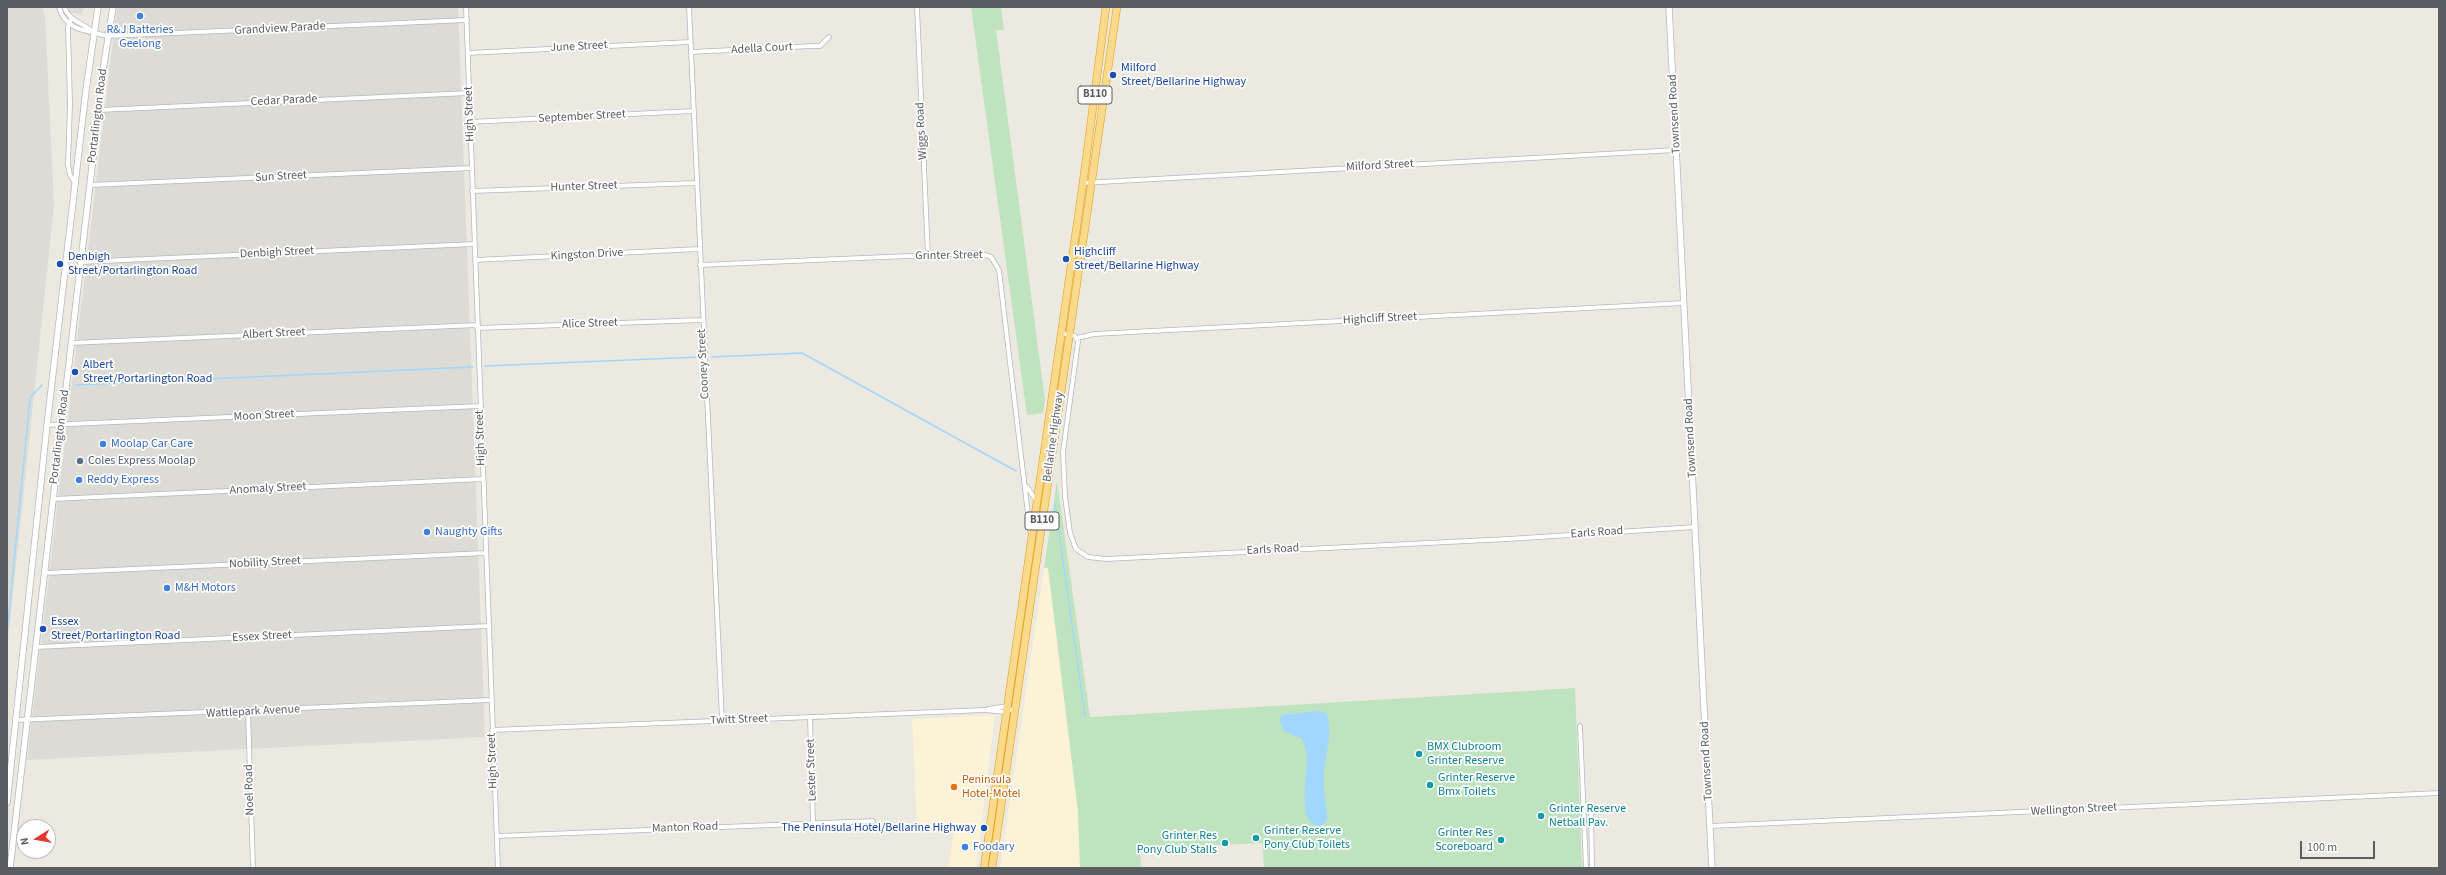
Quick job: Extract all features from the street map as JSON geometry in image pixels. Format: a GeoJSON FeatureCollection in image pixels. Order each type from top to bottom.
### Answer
{"type":"FeatureCollection","features":[{"type":"Feature","properties":{"kind":"highway","name":"Bellarine Highway"},"geometry":{"type":"LineString","coordinates":[[984,868],[1083,183],[1106,7]]}},
{"type":"Feature","properties":{"kind":"highway","name":"Bellarine Highway"},"geometry":{"type":"LineString","coordinates":[[992,868],[1116,7]]}},
{"type":"Feature","properties":{"kind":"highway"},"geometry":{"type":"LineString","coordinates":[[1036,500],[1043,517]]}},
{"type":"Feature","properties":{"kind":"main road","name":"Portarlington Road"},"geometry":{"type":"LineString","coordinates":[[7,803],[47,425],[93,32],[98,7]]}},
{"type":"Feature","properties":{"kind":"main road","name":"Portarlington Road"},"geometry":{"type":"LineString","coordinates":[[10,868],[71,343],[108,36],[113,7]]}},
{"type":"Feature","properties":{"kind":"main road","name":"Townsend Road"},"geometry":{"type":"LineString","coordinates":[[1669,7],[1712,868]]}},
{"type":"Feature","properties":{"kind":"street"},"geometry":{"type":"LineString","coordinates":[[59,7],[62,16],[69,24]]}},
{"type":"Feature","properties":{"kind":"street"},"geometry":{"type":"LineString","coordinates":[[64,7],[71,19],[87,26],[93,32]]}},
{"type":"Feature","properties":{"kind":"street","name":"High Street"},"geometry":{"type":"LineString","coordinates":[[466,7],[485,553],[498,868]]}},
{"type":"Feature","properties":{"kind":"street","name":"Cooney Street"},"geometry":{"type":"LineString","coordinates":[[689,7],[702,320],[722,720]]}},
{"type":"Feature","properties":{"kind":"street","name":"Wiggs Road"},"geometry":{"type":"LineString","coordinates":[[917,7],[928,256]]}},
{"type":"Feature","properties":{"kind":"street"},"geometry":{"type":"LineString","coordinates":[[71,19],[69,24],[70,103],[68,165],[70,175],[75,184]]}},
{"type":"Feature","properties":{"kind":"street","name":"Grandview Parade"},"geometry":{"type":"LineString","coordinates":[[69,24],[85,31],[108,36],[467,20]]}},
{"type":"Feature","properties":{"kind":"street","name":"Adella Court"},"geometry":{"type":"LineString","coordinates":[[691,52],[820,46],[829,37]]}},
{"type":"Feature","properties":{"kind":"street","name":"June Street"},"geometry":{"type":"LineString","coordinates":[[468,53],[690,42]]}},
{"type":"Feature","properties":{"kind":"street","name":"Cedar Parade"},"geometry":{"type":"LineString","coordinates":[[99,110],[469,93]]}},
{"type":"Feature","properties":{"kind":"street","name":"September Street"},"geometry":{"type":"LineString","coordinates":[[470,122],[693,112]]}},
{"type":"Feature","properties":{"kind":"street","name":"Milford Street"},"geometry":{"type":"LineString","coordinates":[[1083,183],[1676,150]]}},
{"type":"Feature","properties":{"kind":"street","name":"Sun Street"},"geometry":{"type":"LineString","coordinates":[[90,185],[472,168]]}},
{"type":"Feature","properties":{"kind":"street","name":"Hunter Street"},"geometry":{"type":"LineString","coordinates":[[472,191],[696,183]]}},
{"type":"Feature","properties":{"kind":"street","name":"Denbigh Street"},"geometry":{"type":"LineString","coordinates":[[81,262],[474,244]]}},
{"type":"Feature","properties":{"kind":"street","name":"Kingston Drive"},"geometry":{"type":"LineString","coordinates":[[475,260],[699,250]]}},
{"type":"Feature","properties":{"kind":"street","name":"Grinter Street"},"geometry":{"type":"LineString","coordinates":[[700,265],[983,253],[991,257],[997,264],[1031,539]]}},
{"type":"Feature","properties":{"kind":"street","name":"Highcliff Street"},"geometry":{"type":"LineString","coordinates":[[1077,338],[1094,334],[1684,303]]}},
{"type":"Feature","properties":{"kind":"street","name":"Alice Street"},"geometry":{"type":"LineString","coordinates":[[477,326],[702,320]]}},
{"type":"Feature","properties":{"kind":"street","name":"Albert Street"},"geometry":{"type":"LineString","coordinates":[[71,343],[477,326]]}},
{"type":"Feature","properties":{"kind":"street"},"geometry":{"type":"LineString","coordinates":[[1061,333],[1070,334],[1077,338]]}},
{"type":"Feature","properties":{"kind":"street","name":"Earls Road"},"geometry":{"type":"LineString","coordinates":[[1077,338],[1077,363],[1063,452],[1064,477],[1070,533],[1076,549],[1088,557],[1106,559],[1492,540],[1695,527]]}},
{"type":"Feature","properties":{"kind":"street","name":"Moon Street"},"geometry":{"type":"LineString","coordinates":[[47,425],[480,406]]}},
{"type":"Feature","properties":{"kind":"street","name":"Anomaly Street"},"geometry":{"type":"LineString","coordinates":[[53,499],[483,479]]}},
{"type":"Feature","properties":{"kind":"street","name":"Grinter Street"},"geometry":{"type":"LineString","coordinates":[[1025,483],[1036,500]]}},
{"type":"Feature","properties":{"kind":"street","name":"Nobility Street"},"geometry":{"type":"LineString","coordinates":[[45,573],[485,553]]}},
{"type":"Feature","properties":{"kind":"street","name":"Essex Street"},"geometry":{"type":"LineString","coordinates":[[36,647],[488,626]]}},
{"type":"Feature","properties":{"kind":"street","name":"Wattlepark Avenue"},"geometry":{"type":"LineString","coordinates":[[16,720],[27,721],[248,712],[491,700]]}},
{"type":"Feature","properties":{"kind":"street","name":"Twitt Street"},"geometry":{"type":"LineString","coordinates":[[492,730],[1015,708]]}},
{"type":"Feature","properties":{"kind":"street","name":"Noel Road"},"geometry":{"type":"LineString","coordinates":[[248,712],[253,868]]}},
{"type":"Feature","properties":{"kind":"street","name":"Lester Street"},"geometry":{"type":"LineString","coordinates":[[810,717],[813,823]]}},
{"type":"Feature","properties":{"kind":"street"},"geometry":{"type":"LineString","coordinates":[[1580,726],[1586,868]]}},
{"type":"Feature","properties":{"kind":"street","name":"Wellington Street"},"geometry":{"type":"LineString","coordinates":[[1710,826],[2439,793]]}},
{"type":"Feature","properties":{"kind":"street"},"geometry":{"type":"LineString","coordinates":[[1583,804],[1591,808],[1592,868]]}},
{"type":"Feature","properties":{"kind":"street","name":"Manton Road"},"geometry":{"type":"LineString","coordinates":[[497,836],[873,821]]}},
{"type":"Feature","properties":{"kind":"shaded area"},"geometry":{"type":"Polygon","coordinates":[[[7,7],[42,7],[45,16],[54,205],[7,650],[7,7]]]}},
{"type":"Feature","properties":{"kind":"shaded area"},"geometry":{"type":"Polygon","coordinates":[[[67,7],[84,7],[81,15],[68,11],[67,7]]]}},
{"type":"Feature","properties":{"kind":"shaded area"},"geometry":{"type":"Polygon","coordinates":[[[117,7],[458,7],[485,737],[27,760],[117,7]]]}},
{"type":"Feature","properties":{"kind":"shaded area"},"geometry":{"type":"Polygon","coordinates":[[[1044,568],[1048,568],[1078,811],[1080,868],[1000,868],[1044,568]]]}},
{"type":"Feature","properties":{"kind":"shaded area"},"geometry":{"type":"Polygon","coordinates":[[[995,715],[976,868],[948,868],[954,834],[917,825],[912,719],[995,715]]]}},
{"type":"Feature","properties":{"kind":"green space"},"geometry":{"type":"Polygon","coordinates":[[[971,7],[1001,7],[1004,30],[996,30],[1045,400],[1043,413],[1027,415],[971,7]]]}},
{"type":"Feature","properties":{"kind":"green space"},"geometry":{"type":"Polygon","coordinates":[[[1057,481],[1090,717],[1575,688],[1582,868],[1264,868],[1262,843],[1140,849],[1141,868],[1080,868],[1078,811],[1048,568],[1044,568],[1057,481]]]}},
{"type":"Feature","properties":{"kind":"water"},"geometry":{"type":"Polygon","coordinates":[[[1322,711],[1327,714],[1329,722],[1329,737],[1324,781],[1327,817],[1326,822],[1318,826],[1310,821],[1306,814],[1305,794],[1307,757],[1302,739],[1284,731],[1279,721],[1281,716],[1285,714],[1322,711]]]}},
{"type":"Feature","properties":{"kind":"waterway"},"geometry":{"type":"LineString","coordinates":[[712,357],[802,353],[1016,471]]}},
{"type":"Feature","properties":{"kind":"waterway"},"geometry":{"type":"LineString","coordinates":[[485,366],[700,357]]}},
{"type":"Feature","properties":{"kind":"waterway"},"geometry":{"type":"LineString","coordinates":[[76,385],[473,367]]}},
{"type":"Feature","properties":{"kind":"waterway"},"geometry":{"type":"LineString","coordinates":[[7,634],[30,398],[42,385]]}},
{"type":"Feature","properties":{"kind":"waterway"},"geometry":{"type":"LineString","coordinates":[[1055,505],[1085,716]]}},
{"type":"Feature","properties":{"kind":"place","name":"R&J Batteries Geelong"},"geometry":{"type":"Point","coordinates":[140,16]}},
{"type":"Feature","properties":{"kind":"place","name":"Milford Street/Bellarine Highway"},"geometry":{"type":"Point","coordinates":[1113,75]}},
{"type":"Feature","properties":{"kind":"place","name":"Highcliff Street/Bellarine Highway"},"geometry":{"type":"Point","coordinates":[1066,259]}},
{"type":"Feature","properties":{"kind":"place","name":"Denbigh Street/Portarlington Road"},"geometry":{"type":"Point","coordinates":[60,264]}},
{"type":"Feature","properties":{"kind":"place","name":"Albert Street/Portarlington Road"},"geometry":{"type":"Point","coordinates":[75,372]}},
{"type":"Feature","properties":{"kind":"place","name":"Moolap Car Care"},"geometry":{"type":"Point","coordinates":[103,444]}},
{"type":"Feature","properties":{"kind":"place","name":"Coles Express Moolap"},"geometry":{"type":"Point","coordinates":[80,461]}},
{"type":"Feature","properties":{"kind":"place","name":"Reddy Express"},"geometry":{"type":"Point","coordinates":[79,480]}},
{"type":"Feature","properties":{"kind":"place","name":"Naughty Gifts"},"geometry":{"type":"Point","coordinates":[427,532]}},
{"type":"Feature","properties":{"kind":"place","name":"M&H Motors"},"geometry":{"type":"Point","coordinates":[167,588]}},
{"type":"Feature","properties":{"kind":"place","name":"Essex Street/Portarlington Road"},"geometry":{"type":"Point","coordinates":[43,629]}},
{"type":"Feature","properties":{"kind":"place","name":"BMX Clubroom Grinter Reserve"},"geometry":{"type":"Point","coordinates":[1419,754]}},
{"type":"Feature","properties":{"kind":"place","name":"Grinter Reserve Bmx Toilets"},"geometry":{"type":"Point","coordinates":[1430,785]}},
{"type":"Feature","properties":{"kind":"place","name":"Peninsula Hotel-Motel"},"geometry":{"type":"Point","coordinates":[954,787]}},
{"type":"Feature","properties":{"kind":"place","name":"Grinter Reserve Netball Pav."},"geometry":{"type":"Point","coordinates":[1541,816]}},
{"type":"Feature","properties":{"kind":"place","name":"The Peninsula Hotel/Bellarine Highway"},"geometry":{"type":"Point","coordinates":[984,828]}},
{"type":"Feature","properties":{"kind":"place","name":"Grinter Reserve Pony Club Toilets"},"geometry":{"type":"Point","coordinates":[1256,838]}},
{"type":"Feature","properties":{"kind":"place","name":"Grinter Res Scoreboard"},"geometry":{"type":"Point","coordinates":[1501,840]}},
{"type":"Feature","properties":{"kind":"place","name":"Grinter Res Pony Club Stalls"},"geometry":{"type":"Point","coordinates":[1225,843]}},
{"type":"Feature","properties":{"kind":"place","name":"Foodary"},"geometry":{"type":"Point","coordinates":[965,847]}}]}
